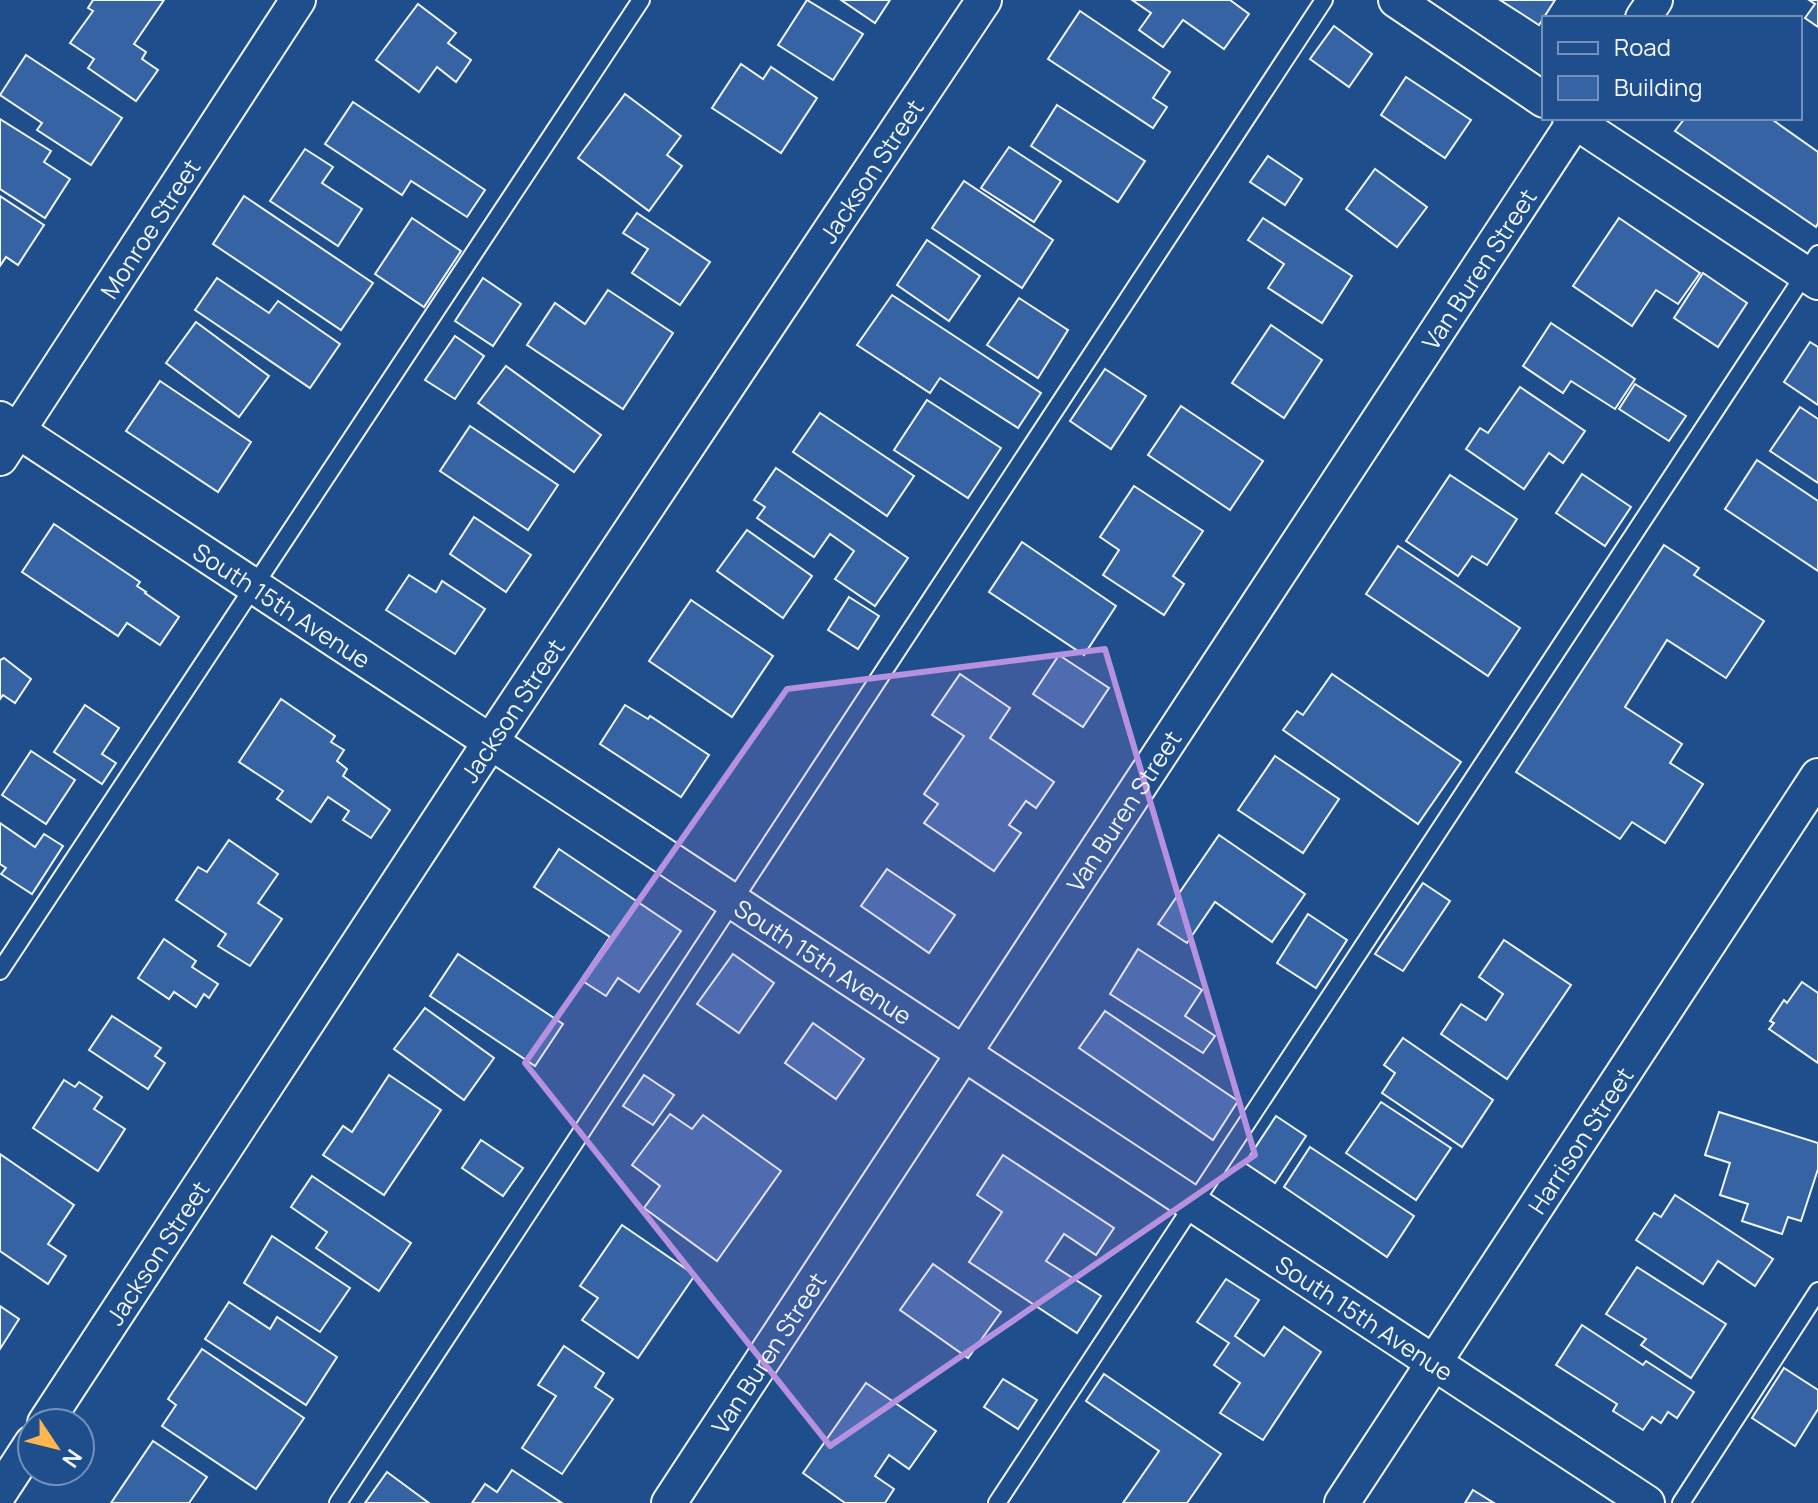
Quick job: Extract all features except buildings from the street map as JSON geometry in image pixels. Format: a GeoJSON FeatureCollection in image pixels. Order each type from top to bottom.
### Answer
{"type":"FeatureCollection","features":[{"type":"Feature","properties":{"kind":"street","name":"Monroe Street"},"geometry":{"type":"LineString","coordinates":[[6,436],[298,0]]}},
{"type":"Feature","properties":{"kind":"street","name":"Jackson Street"},"geometry":{"type":"LineString","coordinates":[[55,1407],[491,741],[984,0]]}},
{"type":"Feature","properties":{"kind":"street"},"geometry":{"type":"LineString","coordinates":[[1396,0],[1542,99]]}},
{"type":"Feature","properties":{"kind":"street","name":"Van Buren Street"},"geometry":{"type":"LineString","coordinates":[[669,1503],[1573,120]]}},
{"type":"Feature","properties":{"kind":"street"},"geometry":{"type":"LineString","coordinates":[[1576,120],[1814,270]]}},
{"type":"Feature","properties":{"kind":"street","name":"South 15th Avenue"},"geometry":{"type":"LineString","coordinates":[[6,436],[254,585],[1647,1503]]}},
{"type":"Feature","properties":{"kind":"street","name":"Harrison Street"},"geometry":{"type":"LineString","coordinates":[[1342,1503],[1818,776]]}},
{"type":"Feature","properties":{"kind":"street"},"geometry":{"type":"LineString","coordinates":[[0,1492],[16,1468]]}},
{"type":"Feature","properties":{"kind":"lane"},"geometry":{"type":"LineString","coordinates":[[0,971],[641,0]]}},
{"type":"Feature","properties":{"kind":"lane"},"geometry":{"type":"LineString","coordinates":[[338,1503],[1324,0]]}},
{"type":"Feature","properties":{"kind":"lane"},"geometry":{"type":"LineString","coordinates":[[997,1503],[1814,270]]}},
{"type":"Feature","properties":{"kind":"lane"},"geometry":{"type":"LineString","coordinates":[[1681,1503],[1818,1291]]}},
{"type":"Feature","properties":{"kind":"highlighted area"},"geometry":{"type":"Polygon","coordinates":[[[1105,649],[1255,1155],[830,1446],[525,1063],[787,689],[1105,649]]]}}]}
